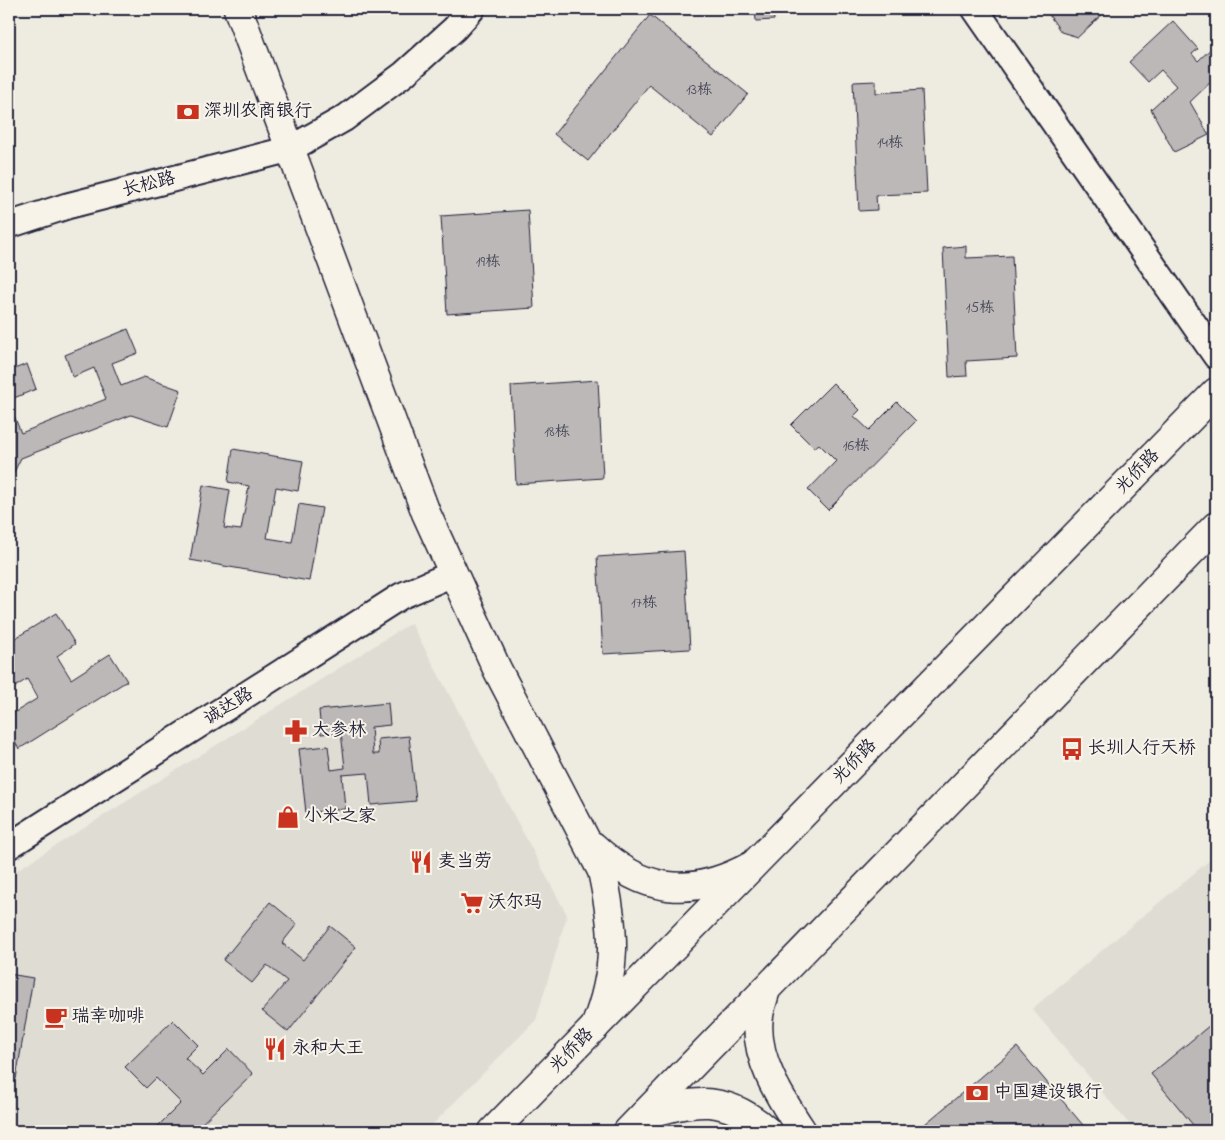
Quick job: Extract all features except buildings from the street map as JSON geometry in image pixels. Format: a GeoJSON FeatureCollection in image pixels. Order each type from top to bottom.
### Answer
{"type":"FeatureCollection","features":[{"type":"Feature","properties":{"kind":"main road"},"geometry":{"type":"LineString","coordinates":[[238,9],[426,514],[497,669],[602,871],[609,903],[612,933],[612,967],[608,996],[595,1027]]}},
{"type":"Feature","properties":{"kind":"main road","name":"光侨路"},"geometry":{"type":"LineString","coordinates":[[493,1131],[1216,392]]}},
{"type":"Feature","properties":{"kind":"main road"},"geometry":{"type":"LineString","coordinates":[[636,1123],[1216,526]]}},
{"type":"Feature","properties":{"kind":"main road"},"geometry":{"type":"LineString","coordinates":[[588,841],[614,866],[639,879],[670,887],[700,886],[727,879],[755,863]]}},
{"type":"Feature","properties":{"kind":"main road"},"geometry":{"type":"LineString","coordinates":[[766,989],[759,1016],[760,1044],[769,1071],[783,1102],[802,1131]]}},
{"type":"Feature","properties":{"kind":"main road"},"geometry":{"type":"LineString","coordinates":[[636,1123],[676,1105],[703,1103],[730,1107],[750,1116],[767,1131]]}},
{"type":"Feature","properties":{"kind":"street","name":"长松路"},"geometry":{"type":"LineString","coordinates":[[9,225],[67,206],[290,149],[345,118],[404,74],[454,29],[472,9]]}},
{"type":"Feature","properties":{"kind":"street"},"geometry":{"type":"LineString","coordinates":[[975,9],[1216,356]]}},
{"type":"Feature","properties":{"kind":"street","name":"诚达路"},"geometry":{"type":"LineString","coordinates":[[9,846],[401,596],[452,574]]}},
{"type":"Feature","properties":{"kind":"shaded area"},"geometry":{"type":"Polygon","coordinates":[[[411,623],[567,915],[536,1020],[426,1131],[9,1131],[9,875],[411,623]]]}},
{"type":"Feature","properties":{"kind":"shaded area"},"geometry":{"type":"Polygon","coordinates":[[[1216,855],[1216,1131],[1135,1131],[1032,1009],[1216,855]]]}},
{"type":"Feature","properties":{"kind":"place","name":"深圳农商银行"},"geometry":{"type":"Point","coordinates":[188,112]}},
{"type":"Feature","properties":{"kind":"place","name":"大参林"},"geometry":{"type":"Point","coordinates":[296,731]}},
{"type":"Feature","properties":{"kind":"place","name":"长圳人行天桥"},"geometry":{"type":"Point","coordinates":[1072,749]}},
{"type":"Feature","properties":{"kind":"place","name":"小米之家"},"geometry":{"type":"Point","coordinates":[288,817]}},
{"type":"Feature","properties":{"kind":"place","name":"麦当劳"},"geometry":{"type":"Point","coordinates":[421,862]}},
{"type":"Feature","properties":{"kind":"place","name":"沃尔玛"},"geometry":{"type":"Point","coordinates":[472,903]}},
{"type":"Feature","properties":{"kind":"place","name":"瑞幸咖啡"},"geometry":{"type":"Point","coordinates":[56,1017]}},
{"type":"Feature","properties":{"kind":"place","name":"永和大王"},"geometry":{"type":"Point","coordinates":[275,1049]}},
{"type":"Feature","properties":{"kind":"place","name":"中国建设银行"},"geometry":{"type":"Point","coordinates":[977,1093]}}]}
